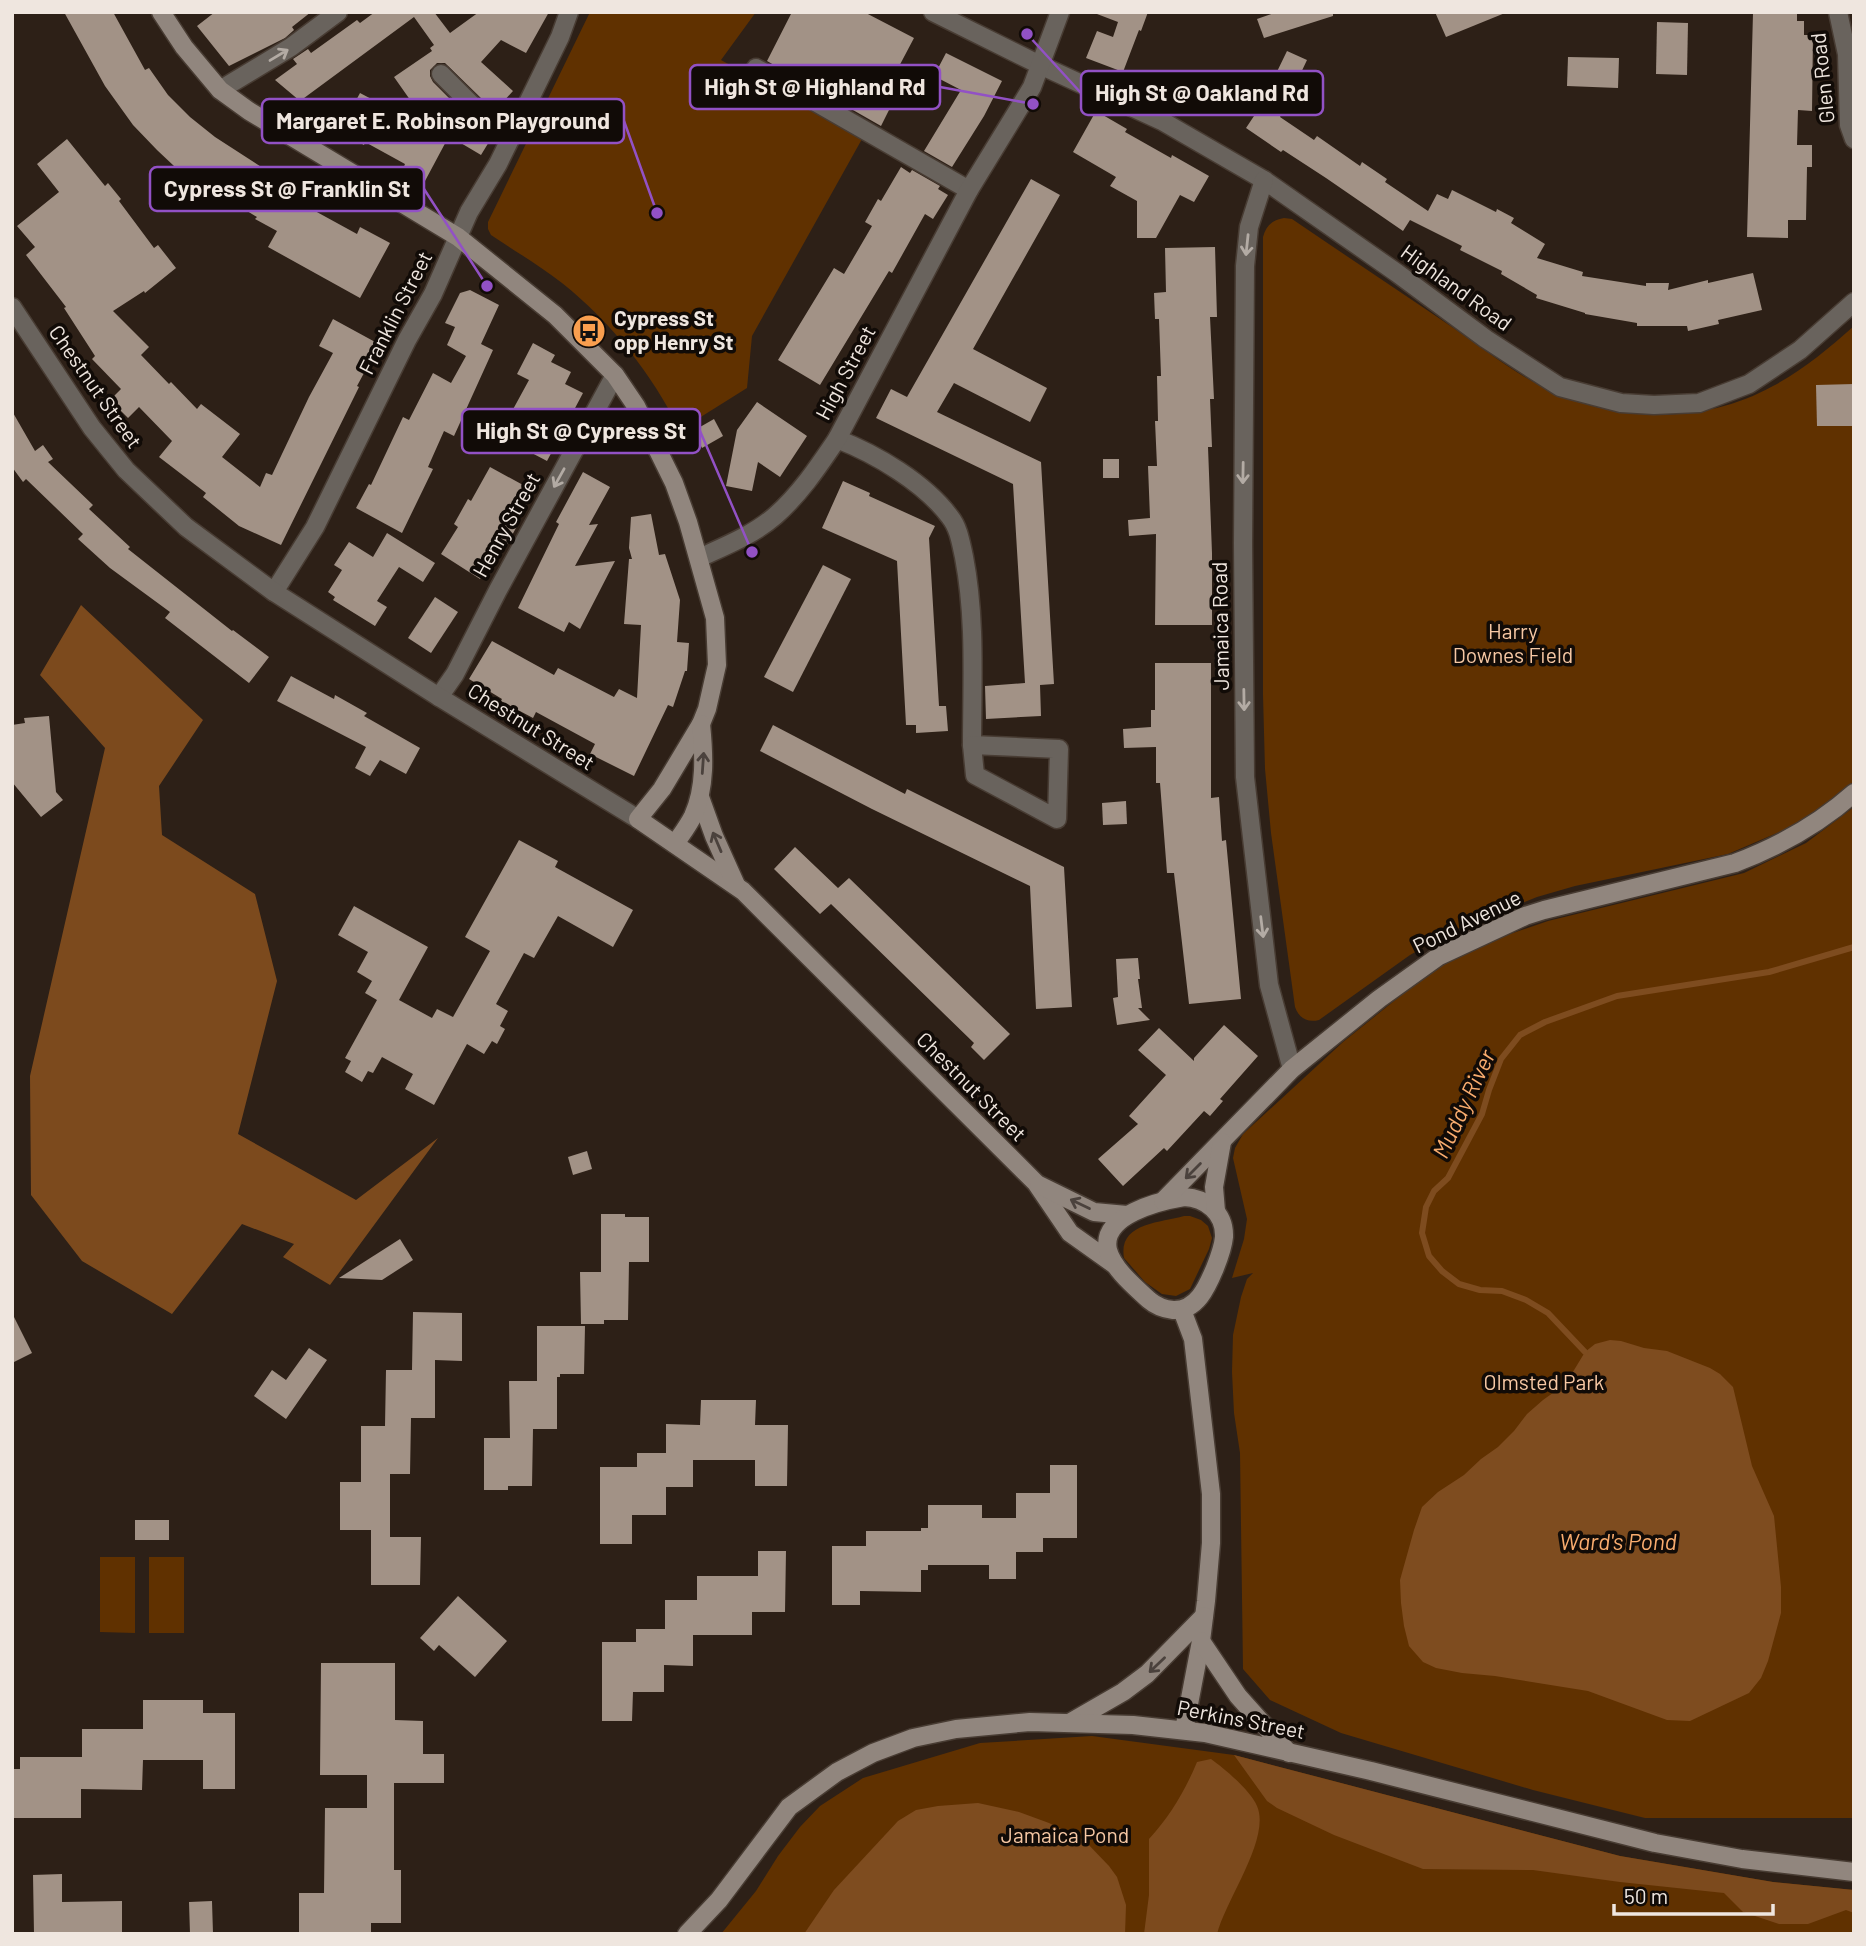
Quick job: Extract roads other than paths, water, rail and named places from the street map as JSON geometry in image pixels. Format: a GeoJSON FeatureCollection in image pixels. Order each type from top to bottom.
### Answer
{"type":"FeatureCollection","features":[{"type":"Feature","properties":{"kind":"main road"},"geometry":{"type":"LineString","coordinates":[[161,12],[184,47],[220,90],[270,124],[458,237],[555,315],[615,375],[636,406],[674,483],[699,558],[715,618],[717,665],[701,724],[662,789],[638,819]]}},
{"type":"Feature","properties":{"kind":"main road"},"geometry":{"type":"LineString","coordinates":[[675,844],[692,817],[700,797],[704,756],[701,724]]}},
{"type":"Feature","properties":{"kind":"main road","name":"Pond Avenue"},"geometry":{"type":"LineString","coordinates":[[1163,1201],[1292,1069],[1379,999],[1439,956],[1525,916],[1735,863],[1757,855],[1812,827],[1854,793]]}},
{"type":"Feature","properties":{"kind":"main road"},"geometry":{"type":"LineString","coordinates":[[700,797],[736,885]]}},
{"type":"Feature","properties":{"kind":"main road","name":"Chestnut Street"},"geometry":{"type":"LineString","coordinates":[[638,819],[736,885],[1036,1183],[1070,1233],[1115,1265]]}},
{"type":"Feature","properties":{"kind":"main road"},"geometry":{"type":"LineString","coordinates":[[1216,1211],[1204,1201],[1184,1197],[1163,1201],[1127,1215],[1116,1224],[1109,1236],[1108,1249],[1115,1265],[1154,1304],[1164,1310],[1182,1310],[1196,1303],[1222,1250],[1224,1235],[1216,1211],[1214,1187],[1222,1141]]}},
{"type":"Feature","properties":{"kind":"main road","name":"Chestnut Street"},"geometry":{"type":"LineString","coordinates":[[1036,1183],[1094,1212],[1127,1215]]}},
{"type":"Feature","properties":{"kind":"main road"},"geometry":{"type":"LineString","coordinates":[[1182,1310],[1192,1339],[1210,1494],[1211,1544],[1201,1641],[1184,1730]]}},
{"type":"Feature","properties":{"kind":"main road"},"geometry":{"type":"LineString","coordinates":[[1070,1723],[1147,1675],[1204,1616]]}},
{"type":"Feature","properties":{"kind":"main road"},"geometry":{"type":"LineString","coordinates":[[1201,1641],[1238,1696],[1289,1753]]}},
{"type":"Feature","properties":{"kind":"main road","name":"Perkins Street"},"geometry":{"type":"LineString","coordinates":[[687,1934],[719,1900],[789,1807],[837,1772],[873,1753],[913,1738],[956,1729],[1030,1722],[1133,1725],[1184,1730],[1371,1771],[1655,1843],[1742,1859],[1854,1872]]}},
{"type":"Feature","properties":{"kind":"street"},"geometry":{"type":"LineString","coordinates":[[220,90],[291,47],[338,12]]}},
{"type":"Feature","properties":{"kind":"street","name":"Franklin Street"},"geometry":{"type":"LineString","coordinates":[[274,592],[314,527],[407,340],[433,294],[469,212],[498,164],[560,37],[569,12]]}},
{"type":"Feature","properties":{"kind":"street","name":"Highland Road"},"geometry":{"type":"LineString","coordinates":[[933,12],[1162,121],[1264,180],[1398,273],[1486,339],[1560,387],[1621,403],[1699,403],[1749,384],[1800,351],[1854,302]]}},
{"type":"Feature","properties":{"kind":"street","name":"High Street"},"geometry":{"type":"LineString","coordinates":[[699,558],[743,537],[774,516],[811,478],[837,439],[969,191],[1032,87],[1060,12]]}},
{"type":"Feature","properties":{"kind":"street","name":"Glen Road"},"geometry":{"type":"LineString","coordinates":[[1839,12],[1847,54],[1849,125],[1854,139]]}},
{"type":"Feature","properties":{"kind":"street"},"geometry":{"type":"LineString","coordinates":[[756,68],[969,191]]}},
{"type":"Feature","properties":{"kind":"street"},"geometry":{"type":"LineString","coordinates":[[441,74],[478,111],[519,121]]}},
{"type":"Feature","properties":{"kind":"street","name":"Jamaica Road"},"geometry":{"type":"LineString","coordinates":[[1264,180],[1249,227],[1245,266],[1245,777],[1269,985],[1292,1069]]}},
{"type":"Feature","properties":{"kind":"street","name":"Chestnut Street"},"geometry":{"type":"LineString","coordinates":[[12,307],[92,428],[126,470],[186,527],[274,592],[439,698],[638,819]]}},
{"type":"Feature","properties":{"kind":"street","name":"Henry Street"},"geometry":{"type":"LineString","coordinates":[[439,698],[455,674],[615,375]]}},
{"type":"Feature","properties":{"kind":"street"},"geometry":{"type":"LineString","coordinates":[[837,439],[918,484],[952,519],[961,540],[972,606],[972,745],[975,775],[1057,819],[1059,749],[972,745]]}},
{"type":"Feature","properties":{"kind":"water","name":"Ward's Pond"},"geometry":{"type":"Polygon","coordinates":[[[1610,1340],[1667,1351],[1710,1368],[1733,1387],[1752,1466],[1774,1516],[1781,1613],[1768,1661],[1761,1678],[1749,1693],[1690,1721],[1667,1720],[1588,1691],[1436,1668],[1423,1662],[1409,1646],[1404,1626],[1400,1580],[1422,1507],[1498,1447],[1527,1414],[1568,1380],[1585,1352],[1595,1344],[1610,1340]]]}},
{"type":"Feature","properties":{"kind":"water","name":"Jamaica Pond"},"geometry":{"type":"Polygon","coordinates":[[[978,1803],[1019,1812],[1084,1840],[1117,1877],[1126,1905],[1125,1934],[804,1934],[834,1890],[898,1821],[916,1810],[978,1803]]]}},
{"type":"Feature","properties":{"kind":"waterway","name":"Muddy River"},"geometry":{"type":"LineString","coordinates":[[1585,1352],[1548,1313],[1526,1300],[1502,1291],[1480,1290],[1459,1284],[1429,1256],[1422,1233],[1426,1207],[1434,1191],[1448,1178],[1482,1114],[1501,1059],[1520,1035],[1545,1022],[1617,996],[1769,972],[1854,947]]}},
{"type":"Feature","properties":{"kind":"place","name":"High St @ Oakland Rd"},"geometry":{"type":"Point","coordinates":[1027,34]}},
{"type":"Feature","properties":{"kind":"place","name":"High St @ Highland Rd"},"geometry":{"type":"Point","coordinates":[1033,104]}},
{"type":"Feature","properties":{"kind":"place","name":"Margaret E. Robinson Playground"},"geometry":{"type":"Point","coordinates":[657,213]}},
{"type":"Feature","properties":{"kind":"place","name":"Cypress St @ Franklin St"},"geometry":{"type":"Point","coordinates":[487,286]}},
{"type":"Feature","properties":{"kind":"place","name":"Cypress St opp Henry St"},"geometry":{"type":"Point","coordinates":[589,331]}},
{"type":"Feature","properties":{"kind":"place","name":"High St @ Cypress St"},"geometry":{"type":"Point","coordinates":[752,552]}},
{"type":"Feature","properties":{"kind":"park label","name":"Harry Downes Field"},"geometry":{"type":"Point","coordinates":[1513,644]}},
{"type":"Feature","properties":{"kind":"park label","name":"Olmsted Park"},"geometry":{"type":"Point","coordinates":[1544,1383]}}]}
